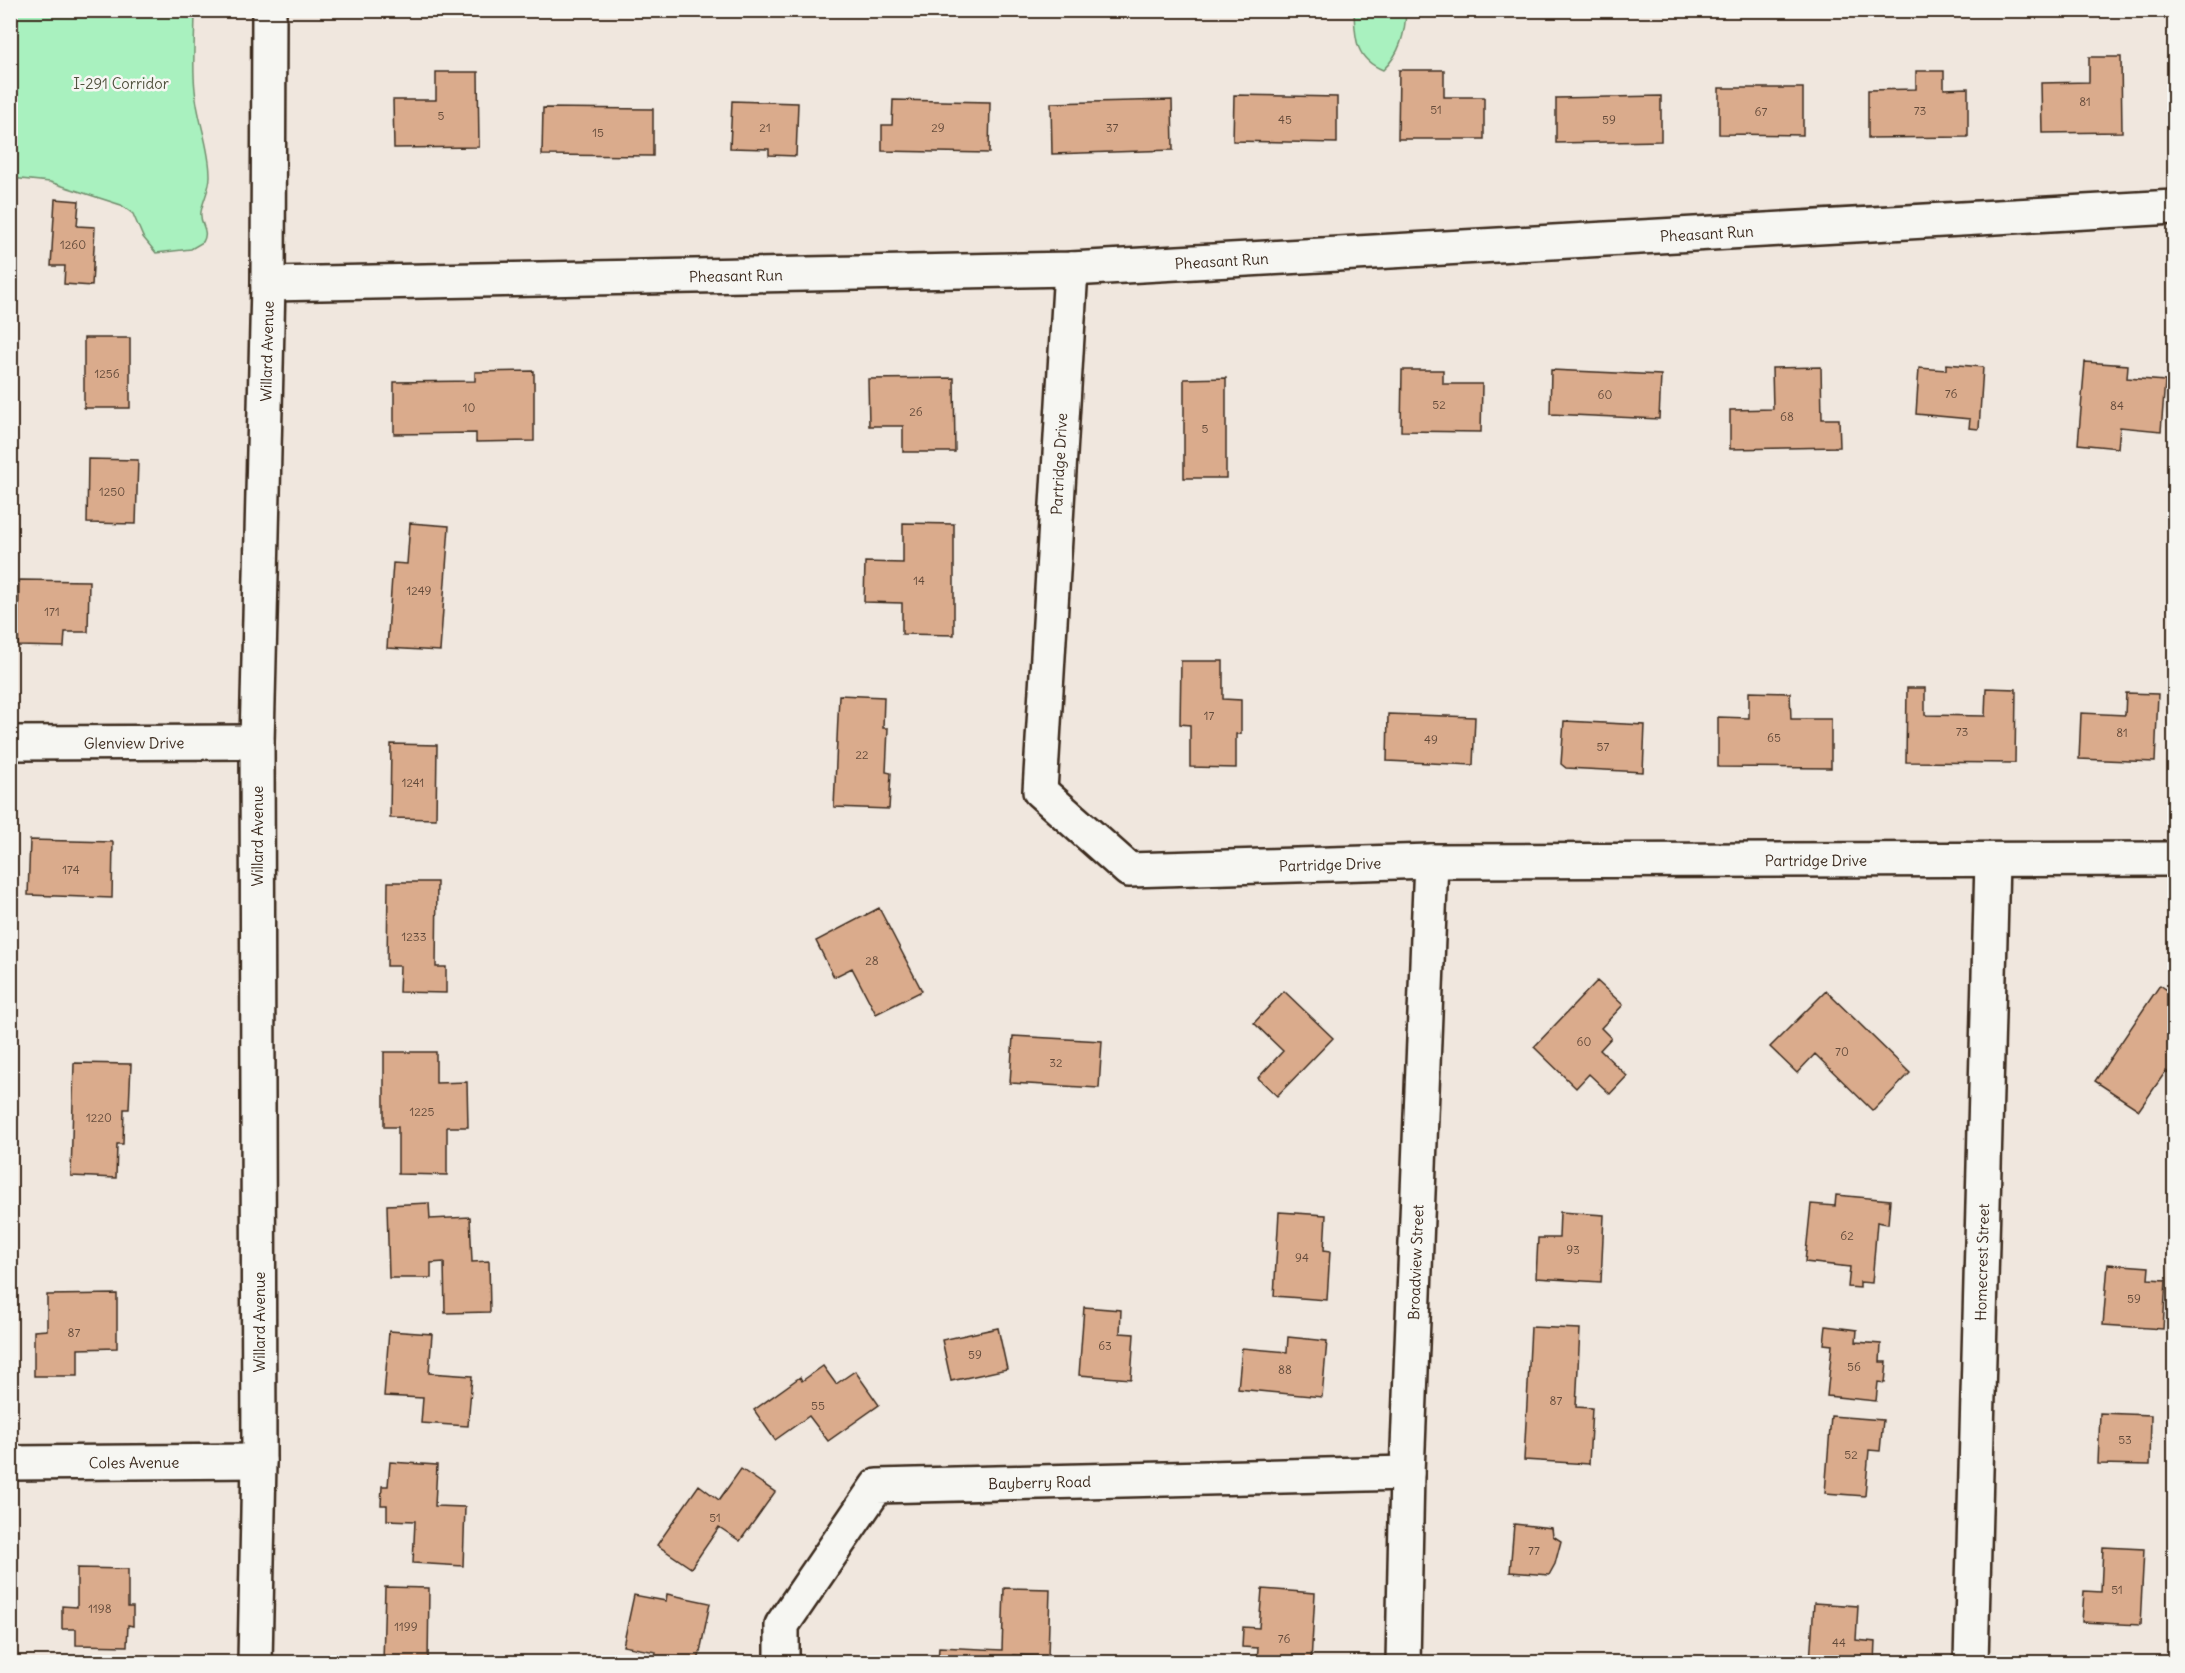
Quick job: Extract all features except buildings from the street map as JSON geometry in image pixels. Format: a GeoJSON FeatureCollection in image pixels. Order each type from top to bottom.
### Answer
{"type":"FeatureCollection","features":[{"type":"Feature","properties":{"kind":"street","name":"Willard Avenue"},"geometry":{"type":"LineString","coordinates":[[255,1662],[259,1461],[257,742],[268,284],[269,10]]}},
{"type":"Feature","properties":{"kind":"street","name":"Pheasant Run"},"geometry":{"type":"LineString","coordinates":[[268,284],[1071,269],[2175,207]]}},
{"type":"Feature","properties":{"kind":"street","name":"Partridge Drive"},"geometry":{"type":"LineString","coordinates":[[1071,269],[1040,791],[1129,870],[1431,861],[2175,859]]}},
{"type":"Feature","properties":{"kind":"street","name":"Glenview Drive"},"geometry":{"type":"LineString","coordinates":[[10,742],[257,742]]}},
{"type":"Feature","properties":{"kind":"street","name":"Broadview Street"},"geometry":{"type":"LineString","coordinates":[[1403,1662],[1407,1473],[1431,861]]}},
{"type":"Feature","properties":{"kind":"street","name":"Homecrest Street"},"geometry":{"type":"LineString","coordinates":[[1971,1662],[1992,861]]}},
{"type":"Feature","properties":{"kind":"street","name":"Coles Avenue"},"geometry":{"type":"LineString","coordinates":[[10,1463],[259,1461]]}},
{"type":"Feature","properties":{"kind":"street","name":"Bayberry Road"},"geometry":{"type":"LineString","coordinates":[[782,1662],[782,1625],[877,1486],[1407,1473]]}},
{"type":"Feature","properties":{"kind":"green space","name":"I-291 Corridor"},"geometry":{"type":"Polygon","coordinates":[[[11,10],[195,11],[195,90],[208,154],[210,176],[201,212],[205,230],[203,242],[191,249],[156,253],[143,237],[133,214],[121,205],[50,182],[11,178],[11,10]]]}},
{"type":"Feature","properties":{"kind":"green space"},"geometry":{"type":"Polygon","coordinates":[[[1354,11],[1406,11],[1400,43],[1394,57],[1383,70],[1367,60],[1358,46],[1354,11]]]}}]}
